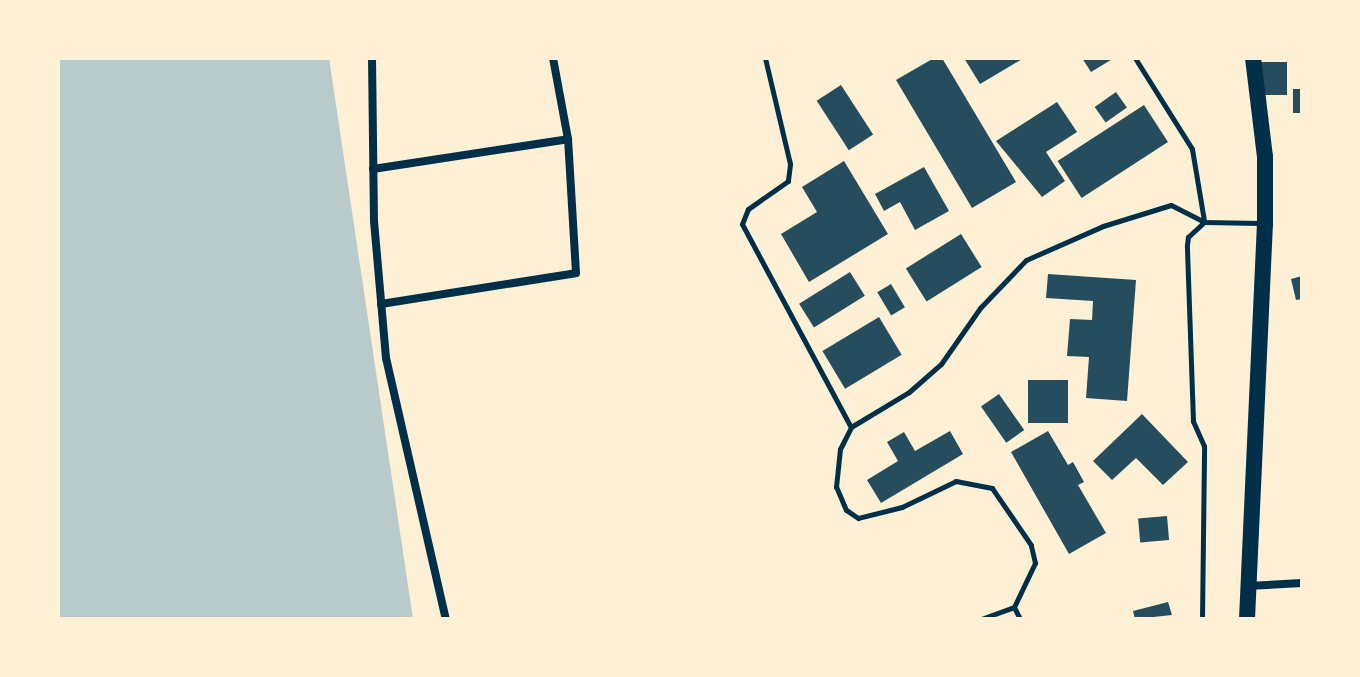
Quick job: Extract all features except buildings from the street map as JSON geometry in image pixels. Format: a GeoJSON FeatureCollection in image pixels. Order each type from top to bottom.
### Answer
{"type":"FeatureCollection","features":[{"type":"Feature","properties":{"kind":"main road"},"geometry":{"type":"LineString","coordinates":[[1247,619],[1265,224],[1265,157],[1253,58]]}},
{"type":"Feature","properties":{"kind":"street"},"geometry":{"type":"LineString","coordinates":[[372,58],[373,169],[386,358],[446,619]]}},
{"type":"Feature","properties":{"kind":"street"},"geometry":{"type":"LineString","coordinates":[[381,304],[576,273],[568,139],[553,58]]}},
{"type":"Feature","properties":{"kind":"street"},"geometry":{"type":"LineString","coordinates":[[373,169],[568,139]]}},
{"type":"Feature","properties":{"kind":"street"},"geometry":{"type":"LineString","coordinates":[[1247,586],[1302,583]]}},
{"type":"Feature","properties":{"kind":"lane"},"geometry":{"type":"LineString","coordinates":[[765,58],[790,164],[788,181],[748,209],[742,224],[851,427]]}},
{"type":"Feature","properties":{"kind":"lane"},"geometry":{"type":"LineString","coordinates":[[1135,58],[1192,149],[1204,222]]}},
{"type":"Feature","properties":{"kind":"lane"},"geometry":{"type":"LineString","coordinates":[[981,619],[1014,607],[1035,563],[1031,545],[992,488],[956,481],[902,507],[858,518],[846,510],[836,487],[840,449],[851,427],[909,392],[941,364],[980,308],[1026,260],[1103,226],[1171,205],[1204,222],[1265,224]]}},
{"type":"Feature","properties":{"kind":"lane"},"geometry":{"type":"LineString","coordinates":[[1202,619],[1204,446],[1193,421],[1187,267],[1188,237],[1204,222]]}},
{"type":"Feature","properties":{"kind":"lane"},"geometry":{"type":"LineString","coordinates":[[1014,607],[1020,619]]}},
{"type":"Feature","properties":{"kind":"shaded area"},"geometry":{"type":"Polygon","coordinates":[[[58,58],[329,58],[413,619],[58,619],[58,58]]]}}]}
